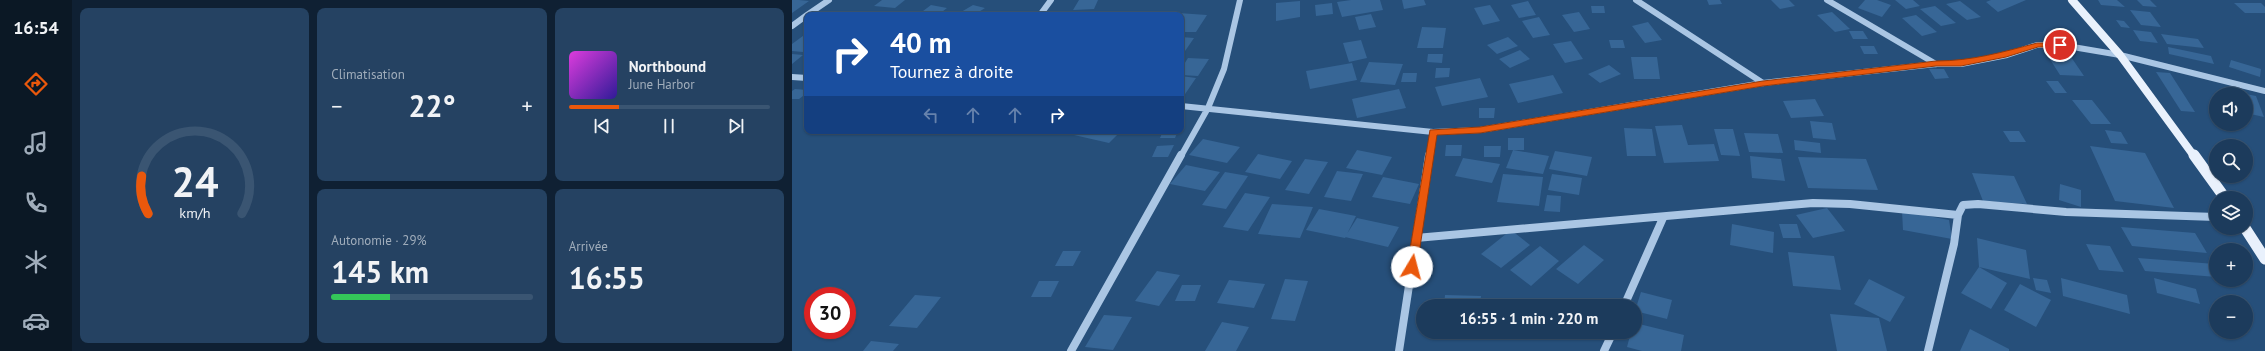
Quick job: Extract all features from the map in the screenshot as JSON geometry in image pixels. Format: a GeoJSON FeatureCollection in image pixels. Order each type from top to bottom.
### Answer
{"type":"FeatureCollection","features":[{"type":"Feature","properties":{"kind":"main road"},"geometry":{"type":"LineString","coordinates":[[2072,0],[2120,54],[2220,191]]}},
{"type":"Feature","properties":{"kind":"main road"},"geometry":{"type":"LineString","coordinates":[[2251,235],[2260,247],[2265,259]]}},
{"type":"Feature","properties":{"kind":"street"},"geometry":{"type":"LineString","coordinates":[[811,12],[829,0]]}},
{"type":"Feature","properties":{"kind":"street"},"geometry":{"type":"LineString","coordinates":[[1042,12],[1050,0]]}},
{"type":"Feature","properties":{"kind":"street"},"geometry":{"type":"LineString","coordinates":[[1071,351],[1208,108],[1224,69],[1240,0]]}},
{"type":"Feature","properties":{"kind":"street"},"geometry":{"type":"LineString","coordinates":[[1636,0],[1763,83]]}},
{"type":"Feature","properties":{"kind":"street"},"geometry":{"type":"LineString","coordinates":[[1826,0],[1936,64]]}},
{"type":"Feature","properties":{"kind":"street"},"geometry":{"type":"LineString","coordinates":[[792,26],[804,17]]}},
{"type":"Feature","properties":{"kind":"street"},"geometry":{"type":"LineString","coordinates":[[1184,106],[1433,132],[1480,130],[1763,83],[1936,64],[1961,64],[2006,55],[2037,45],[2060,45],[2120,54],[2265,91]]}},
{"type":"Feature","properties":{"kind":"street"},"geometry":{"type":"LineString","coordinates":[[792,77],[804,78]]}},
{"type":"Feature","properties":{"kind":"street"},"geometry":{"type":"LineString","coordinates":[[1399,351],[1433,132]]}},
{"type":"Feature","properties":{"kind":"street"},"geometry":{"type":"LineString","coordinates":[[1416,238],[1663,218],[1813,203],[1850,204],[1958,215]]}},
{"type":"Feature","properties":{"kind":"street"},"geometry":{"type":"LineString","coordinates":[[1928,351],[1954,244],[1958,215],[1961,206],[1968,204],[2066,212],[2209,217]]}},
{"type":"Feature","properties":{"kind":"street"},"geometry":{"type":"LineString","coordinates":[[1627,299],[1663,218]]}},
{"type":"Feature","properties":{"kind":"street"},"geometry":{"type":"LineString","coordinates":[[1604,351],[1610,339]]}},
{"type":"Feature","properties":{"kind":"building"},"geometry":{"type":"Polygon","coordinates":[[[792,0],[799,0],[809,1],[792,13],[792,0]]]}},
{"type":"Feature","properties":{"kind":"building"},"geometry":{"type":"Polygon","coordinates":[[[882,0],[905,0],[895,8],[874,6],[882,0]]]}},
{"type":"Feature","properties":{"kind":"building"},"geometry":{"type":"Polygon","coordinates":[[[1079,0],[1098,0],[1094,9],[1073,10],[1079,0]]]}},
{"type":"Feature","properties":{"kind":"building"},"geometry":{"type":"Polygon","coordinates":[[[1351,0],[1380,0],[1383,10],[1342,17],[1337,2],[1351,0]]]}},
{"type":"Feature","properties":{"kind":"building"},"geometry":{"type":"Polygon","coordinates":[[[1402,0],[1424,0],[1426,5],[1404,9],[1402,0]]]}},
{"type":"Feature","properties":{"kind":"building"},"geometry":{"type":"Polygon","coordinates":[[[1707,0],[1720,0],[1722,4],[1709,5],[1707,0]]]}},
{"type":"Feature","properties":{"kind":"building"},"geometry":{"type":"Polygon","coordinates":[[[1771,0],[1789,0],[1795,6],[1780,9],[1771,0]]]}},
{"type":"Feature","properties":{"kind":"building"},"geometry":{"type":"Polygon","coordinates":[[[1865,0],[1877,0],[1891,5],[1882,17],[1858,8],[1865,0]]]}},
{"type":"Feature","properties":{"kind":"building"},"geometry":{"type":"Polygon","coordinates":[[[1895,0],[1913,0],[1920,6],[1906,9],[1895,0]]]}},
{"type":"Feature","properties":{"kind":"building"},"geometry":{"type":"Polygon","coordinates":[[[1991,0],[2026,0],[1998,12],[1986,2],[1991,0]]]}},
{"type":"Feature","properties":{"kind":"building"},"geometry":{"type":"Polygon","coordinates":[[[2098,0],[2117,0],[2125,7],[2101,5],[2098,0]]]}},
{"type":"Feature","properties":{"kind":"building"},"geometry":{"type":"Polygon","coordinates":[[[2137,0],[2150,0],[2157,7],[2143,6],[2137,0]]]}},
{"type":"Feature","properties":{"kind":"building"},"geometry":{"type":"Polygon","coordinates":[[[1300,1],[1300,17],[1276,21],[1276,3],[1300,1]]]}},
{"type":"Feature","properties":{"kind":"building"},"geometry":{"type":"Polygon","coordinates":[[[1528,1],[1536,15],[1519,18],[1511,5],[1528,1]]]}},
{"type":"Feature","properties":{"kind":"building"},"geometry":{"type":"Polygon","coordinates":[[[1960,1],[1981,17],[1967,20],[1946,4],[1960,1]]]}},
{"type":"Feature","properties":{"kind":"building"},"geometry":{"type":"Polygon","coordinates":[[[1332,3],[1333,14],[1316,16],[1315,5],[1332,3]]]}},
{"type":"Feature","properties":{"kind":"building"},"geometry":{"type":"Polygon","coordinates":[[[2234,3],[2261,3],[2265,7],[2265,13],[2245,13],[2234,3]]]}},
{"type":"Feature","properties":{"kind":"building"},"geometry":{"type":"Polygon","coordinates":[[[931,5],[947,8],[942,12],[922,12],[931,5]]]}},
{"type":"Feature","properties":{"kind":"building"},"geometry":{"type":"Polygon","coordinates":[[[973,5],[985,8],[979,12],[961,12],[973,5]]]}},
{"type":"Feature","properties":{"kind":"building"},"geometry":{"type":"Polygon","coordinates":[[[1490,5],[1500,21],[1483,25],[1474,8],[1490,5]]]}},
{"type":"Feature","properties":{"kind":"building"},"geometry":{"type":"Polygon","coordinates":[[[1591,6],[1604,6],[1605,13],[1592,13],[1591,6]]]}},
{"type":"Feature","properties":{"kind":"building"},"geometry":{"type":"Polygon","coordinates":[[[1935,6],[1956,23],[1941,26],[1920,9],[1935,6]]]}},
{"type":"Feature","properties":{"kind":"building"},"geometry":{"type":"Polygon","coordinates":[[[2130,10],[2150,12],[2161,27],[2141,25],[2130,10]]]}},
{"type":"Feature","properties":{"kind":"building"},"geometry":{"type":"Polygon","coordinates":[[[1579,12],[1590,29],[1574,32],[1562,15],[1579,12]]]}},
{"type":"Feature","properties":{"kind":"building"},"geometry":{"type":"Polygon","coordinates":[[[1832,12],[1850,29],[1835,32],[1817,15],[1832,12]]]}},
{"type":"Feature","properties":{"kind":"building"},"geometry":{"type":"Polygon","coordinates":[[[1184,13],[1207,15],[1196,32],[1184,32],[1184,13]]]}},
{"type":"Feature","properties":{"kind":"building"},"geometry":{"type":"Polygon","coordinates":[[[1371,14],[1376,27],[1359,30],[1355,17],[1371,14]]]}},
{"type":"Feature","properties":{"kind":"building"},"geometry":{"type":"Polygon","coordinates":[[[1916,15],[1937,32],[1922,36],[1902,18],[1916,15]]]}},
{"type":"Feature","properties":{"kind":"building"},"geometry":{"type":"Polygon","coordinates":[[[1539,17],[1550,35],[1533,38],[1522,21],[1539,17]]]}},
{"type":"Feature","properties":{"kind":"building"},"geometry":{"type":"Polygon","coordinates":[[[2116,20],[2124,21],[2130,28],[2121,27],[2116,20]]]}},
{"type":"Feature","properties":{"kind":"building"},"geometry":{"type":"Polygon","coordinates":[[[1648,22],[1662,40],[1645,43],[1632,26],[1648,22]]]}},
{"type":"Feature","properties":{"kind":"building"},"geometry":{"type":"Polygon","coordinates":[[[1422,27],[1446,28],[1443,48],[1417,48],[1422,27]]]}},
{"type":"Feature","properties":{"kind":"building"},"geometry":{"type":"Polygon","coordinates":[[[2133,30],[2151,32],[2158,43],[2140,41],[2133,30]]]}},
{"type":"Feature","properties":{"kind":"building"},"geometry":{"type":"Polygon","coordinates":[[[1849,31],[1863,31],[1868,39],[1853,39],[1849,31]]]}},
{"type":"Feature","properties":{"kind":"building"},"geometry":{"type":"Polygon","coordinates":[[[2161,34],[2198,39],[2204,48],[2167,44],[2161,34]]]}},
{"type":"Feature","properties":{"kind":"building"},"geometry":{"type":"Polygon","coordinates":[[[804,35],[804,52],[792,51],[792,44],[804,35]]]}},
{"type":"Feature","properties":{"kind":"building"},"geometry":{"type":"Polygon","coordinates":[[[1184,37],[1194,38],[1184,53],[1184,37]]]}},
{"type":"Feature","properties":{"kind":"building"},"geometry":{"type":"Polygon","coordinates":[[[1508,37],[1518,46],[1497,54],[1487,45],[1508,37]]]}},
{"type":"Feature","properties":{"kind":"building"},"geometry":{"type":"Polygon","coordinates":[[[1361,40],[1367,58],[1349,62],[1343,43],[1361,40]]]}},
{"type":"Feature","properties":{"kind":"building"},"geometry":{"type":"Polygon","coordinates":[[[1609,40],[1623,40],[1625,48],[1611,48],[1609,40]]]}},
{"type":"Feature","properties":{"kind":"building"},"geometry":{"type":"Polygon","coordinates":[[[1571,41],[1583,59],[1565,63],[1553,44],[1571,41]]]}},
{"type":"Feature","properties":{"kind":"building"},"geometry":{"type":"Polygon","coordinates":[[[1860,46],[1874,46],[1878,54],[1864,54],[1860,46]]]}},
{"type":"Feature","properties":{"kind":"building"},"geometry":{"type":"Polygon","coordinates":[[[2168,47],[2211,56],[2214,64],[2169,54],[2168,47]]]}},
{"type":"Feature","properties":{"kind":"building"},"geometry":{"type":"Polygon","coordinates":[[[1520,50],[1530,59],[1510,68],[1499,59],[1520,50]]]}},
{"type":"Feature","properties":{"kind":"building"},"geometry":{"type":"Polygon","coordinates":[[[2046,53],[2069,54],[2084,76],[2060,75],[2046,53]]]}},
{"type":"Feature","properties":{"kind":"building"},"geometry":{"type":"Polygon","coordinates":[[[792,54],[803,55],[792,64],[792,54]]]}},
{"type":"Feature","properties":{"kind":"building"},"geometry":{"type":"Polygon","coordinates":[[[1428,54],[1443,54],[1442,63],[1427,62],[1428,54]]]}},
{"type":"Feature","properties":{"kind":"building"},"geometry":{"type":"Polygon","coordinates":[[[1631,57],[1657,57],[1660,79],[1634,79],[1631,57]]]}},
{"type":"Feature","properties":{"kind":"building"},"geometry":{"type":"Polygon","coordinates":[[[1188,58],[1209,59],[1198,76],[1184,75],[1184,64],[1188,58]]]}},
{"type":"Feature","properties":{"kind":"building"},"geometry":{"type":"Polygon","coordinates":[[[2231,60],[2261,69],[2260,77],[2229,67],[2231,60]]]}},
{"type":"Feature","properties":{"kind":"building"},"geometry":{"type":"Polygon","coordinates":[[[1369,62],[1403,64],[1395,85],[1360,82],[1369,62]]]}},
{"type":"Feature","properties":{"kind":"building"},"geometry":{"type":"Polygon","coordinates":[[[1352,63],[1357,80],[1310,89],[1306,71],[1352,63]]]}},
{"type":"Feature","properties":{"kind":"building"},"geometry":{"type":"Polygon","coordinates":[[[1609,65],[1621,74],[1600,83],[1588,74],[1609,65]]]}},
{"type":"Feature","properties":{"kind":"building"},"geometry":{"type":"Polygon","coordinates":[[[1436,68],[1450,68],[1449,77],[1435,78],[1436,68]]]}},
{"type":"Feature","properties":{"kind":"building"},"geometry":{"type":"Polygon","coordinates":[[[1929,69],[1944,69],[1949,78],[1935,79],[1929,69]]]}},
{"type":"Feature","properties":{"kind":"building"},"geometry":{"type":"Polygon","coordinates":[[[2156,72],[2170,73],[2195,112],[2181,111],[2156,72]]]}},
{"type":"Feature","properties":{"kind":"building"},"geometry":{"type":"Polygon","coordinates":[[[1403,73],[1417,73],[1416,82],[1401,82],[1403,73]]]}},
{"type":"Feature","properties":{"kind":"building"},"geometry":{"type":"Polygon","coordinates":[[[1553,75],[1563,93],[1518,103],[1509,84],[1553,75]]]}},
{"type":"Feature","properties":{"kind":"building"},"geometry":{"type":"Polygon","coordinates":[[[1184,76],[1196,78],[1184,96],[1184,76]]]}},
{"type":"Feature","properties":{"kind":"building"},"geometry":{"type":"Polygon","coordinates":[[[1480,78],[1488,97],[1442,106],[1435,87],[1480,78]]]}},
{"type":"Feature","properties":{"kind":"building"},"geometry":{"type":"Polygon","coordinates":[[[2046,81],[2058,81],[2067,93],[2055,93],[2046,81]]]}},
{"type":"Feature","properties":{"kind":"building"},"geometry":{"type":"Polygon","coordinates":[[[795,89],[804,90],[804,95],[799,99],[792,99],[792,91],[795,89]]]}},
{"type":"Feature","properties":{"kind":"building"},"geometry":{"type":"Polygon","coordinates":[[[1399,89],[1406,108],[1357,118],[1352,99],[1399,89]]]}},
{"type":"Feature","properties":{"kind":"building"},"geometry":{"type":"Polygon","coordinates":[[[2253,95],[2256,96],[2264,117],[2253,115],[2253,95]]]}},
{"type":"Feature","properties":{"kind":"building"},"geometry":{"type":"Polygon","coordinates":[[[1815,99],[1824,116],[1791,118],[1783,101],[1815,99]]]}},
{"type":"Feature","properties":{"kind":"building"},"geometry":{"type":"Polygon","coordinates":[[[2072,100],[2092,100],[2111,124],[2091,124],[2072,100]]]}},
{"type":"Feature","properties":{"kind":"building"},"geometry":{"type":"Polygon","coordinates":[[[1479,108],[1495,108],[1494,118],[1479,118],[1479,108]]]}},
{"type":"Feature","properties":{"kind":"building"},"geometry":{"type":"Polygon","coordinates":[[[1810,121],[1832,123],[1836,140],[1813,138],[1810,121]]]}},
{"type":"Feature","properties":{"kind":"building"},"geometry":{"type":"Polygon","coordinates":[[[1682,125],[1688,145],[1714,144],[1719,161],[1664,163],[1655,126],[1682,125]]]}},
{"type":"Feature","properties":{"kind":"building"},"geometry":{"type":"Polygon","coordinates":[[[1624,128],[1652,129],[1656,156],[1627,156],[1624,128]]]}},
{"type":"Feature","properties":{"kind":"building"},"geometry":{"type":"Polygon","coordinates":[[[1714,129],[1733,129],[1740,156],[1721,155],[1714,129]]]}},
{"type":"Feature","properties":{"kind":"building"},"geometry":{"type":"Polygon","coordinates":[[[2105,130],[2121,132],[2128,144],[2111,143],[2105,130]]]}},
{"type":"Feature","properties":{"kind":"building"},"geometry":{"type":"Polygon","coordinates":[[[2003,131],[2019,131],[2026,142],[2010,142],[2003,131]]]}},
{"type":"Feature","properties":{"kind":"building"},"geometry":{"type":"Polygon","coordinates":[[[1744,133],[1778,134],[1783,153],[1749,152],[1744,133]]]}},
{"type":"Feature","properties":{"kind":"building"},"geometry":{"type":"Polygon","coordinates":[[[1075,134],[1118,134],[1109,143],[1074,135],[1075,134]]]}},
{"type":"Feature","properties":{"kind":"building"},"geometry":{"type":"Polygon","coordinates":[[[1162,134],[1177,134],[1175,138],[1160,138],[1162,134]]]}},
{"type":"Feature","properties":{"kind":"building"},"geometry":{"type":"Polygon","coordinates":[[[1508,138],[1524,138],[1524,150],[1508,150],[1508,138]]]}},
{"type":"Feature","properties":{"kind":"building"},"geometry":{"type":"Polygon","coordinates":[[[1203,139],[1240,147],[1227,163],[1189,155],[1203,139]]]}},
{"type":"Feature","properties":{"kind":"building"},"geometry":{"type":"Polygon","coordinates":[[[1794,140],[1820,143],[1821,153],[1795,150],[1794,140]]]}},
{"type":"Feature","properties":{"kind":"building"},"geometry":{"type":"Polygon","coordinates":[[[1174,145],[1168,157],[1152,157],[1157,146],[1174,145]]]}},
{"type":"Feature","properties":{"kind":"building"},"geometry":{"type":"Polygon","coordinates":[[[1446,145],[1462,145],[1461,156],[1445,156],[1446,145]]]}},
{"type":"Feature","properties":{"kind":"building"},"geometry":{"type":"Polygon","coordinates":[[[1484,146],[1501,146],[1500,157],[1484,157],[1484,146]]]}},
{"type":"Feature","properties":{"kind":"building"},"geometry":{"type":"Polygon","coordinates":[[[2090,146],[2145,153],[2174,208],[2115,201],[2090,146]]]}},
{"type":"Feature","properties":{"kind":"building"},"geometry":{"type":"Polygon","coordinates":[[[1357,150],[1392,157],[1382,175],[1346,168],[1357,150]]]}},
{"type":"Feature","properties":{"kind":"building"},"geometry":{"type":"Polygon","coordinates":[[[1513,150],[1549,156],[1543,174],[1506,168],[1513,150]]]}},
{"type":"Feature","properties":{"kind":"building"},"geometry":{"type":"Polygon","coordinates":[[[1555,151],[1592,157],[1587,176],[1549,169],[1555,151]]]}},
{"type":"Feature","properties":{"kind":"building"},"geometry":{"type":"Polygon","coordinates":[[[1258,154],[1292,161],[1280,179],[1245,172],[1258,154]]]}},
{"type":"Feature","properties":{"kind":"building"},"geometry":{"type":"Polygon","coordinates":[[[1750,156],[1781,159],[1785,181],[1752,178],[1750,156]]]}},
{"type":"Feature","properties":{"kind":"building"},"geometry":{"type":"Polygon","coordinates":[[[1798,157],[1866,159],[1878,190],[1808,188],[1798,157]]]}},
{"type":"Feature","properties":{"kind":"building"},"geometry":{"type":"Polygon","coordinates":[[[1463,158],[1500,164],[1492,183],[1455,176],[1463,158]]]}},
{"type":"Feature","properties":{"kind":"building"},"geometry":{"type":"Polygon","coordinates":[[[1305,159],[1328,162],[1309,194],[1285,190],[1305,159]]]}},
{"type":"Feature","properties":{"kind":"building"},"geometry":{"type":"Polygon","coordinates":[[[1186,165],[1220,172],[1205,191],[1170,184],[1186,165]]]}},
{"type":"Feature","properties":{"kind":"building"},"geometry":{"type":"Polygon","coordinates":[[[1337,171],[1363,174],[1351,201],[1324,197],[1337,171]]]}},
{"type":"Feature","properties":{"kind":"building"},"geometry":{"type":"Polygon","coordinates":[[[1225,172],[1248,176],[1226,209],[1202,205],[1225,172]]]}},
{"type":"Feature","properties":{"kind":"building"},"geometry":{"type":"Polygon","coordinates":[[[1972,173],[2014,176],[2027,204],[1983,201],[1972,173]]]}},
{"type":"Feature","properties":{"kind":"building"},"geometry":{"type":"Polygon","coordinates":[[[1503,174],[1543,177],[1539,206],[1497,202],[1503,174]]]}},
{"type":"Feature","properties":{"kind":"building"},"geometry":{"type":"Polygon","coordinates":[[[1552,174],[1582,178],[1579,195],[1548,190],[1552,174]]]}},
{"type":"Feature","properties":{"kind":"building"},"geometry":{"type":"Polygon","coordinates":[[[1383,177],[1419,184],[1410,204],[1372,197],[1383,177]]]}},
{"type":"Feature","properties":{"kind":"building"},"geometry":{"type":"Polygon","coordinates":[[[2060,184],[2081,190],[2081,207],[2059,200],[2060,184]]]}},
{"type":"Feature","properties":{"kind":"building"},"geometry":{"type":"Polygon","coordinates":[[[1245,193],[1270,197],[1248,231],[1223,227],[1245,193]]]}},
{"type":"Feature","properties":{"kind":"building"},"geometry":{"type":"Polygon","coordinates":[[[1547,195],[1561,196],[1560,212],[1544,211],[1547,195]]]}},
{"type":"Feature","properties":{"kind":"building"},"geometry":{"type":"Polygon","coordinates":[[[1272,204],[1313,207],[1300,238],[1258,234],[1272,204]]]}},
{"type":"Feature","properties":{"kind":"building"},"geometry":{"type":"Polygon","coordinates":[[[1827,208],[1845,231],[1813,238],[1796,215],[1827,208]]]}},
{"type":"Feature","properties":{"kind":"building"},"geometry":{"type":"Polygon","coordinates":[[[1319,209],[1356,216],[1345,238],[1306,230],[1319,209]]]}},
{"type":"Feature","properties":{"kind":"building"},"geometry":{"type":"Polygon","coordinates":[[[1902,211],[1949,220],[1952,239],[1903,230],[1902,211]]]}},
{"type":"Feature","properties":{"kind":"building"},"geometry":{"type":"Polygon","coordinates":[[[1357,218],[1399,227],[1388,247],[1345,237],[1357,218]]]}},
{"type":"Feature","properties":{"kind":"building"},"geometry":{"type":"Polygon","coordinates":[[[1732,224],[1774,232],[1773,253],[1730,245],[1732,224]]]}},
{"type":"Feature","properties":{"kind":"building"},"geometry":{"type":"Polygon","coordinates":[[[1779,224],[1797,224],[1801,238],[1783,238],[1779,224]]]}},
{"type":"Feature","properties":{"kind":"building"},"geometry":{"type":"Polygon","coordinates":[[[2121,227],[2195,233],[2207,253],[2132,246],[2121,227]]]}},
{"type":"Feature","properties":{"kind":"building"},"geometry":{"type":"Polygon","coordinates":[[[1511,230],[1530,245],[1501,268],[1481,254],[1511,230]]]}},
{"type":"Feature","properties":{"kind":"building"},"geometry":{"type":"Polygon","coordinates":[[[1977,238],[2026,250],[2030,279],[1979,267],[1977,238]]]}},
{"type":"Feature","properties":{"kind":"building"},"geometry":{"type":"Polygon","coordinates":[[[2086,244],[2110,246],[2124,272],[2099,270],[2086,244]]]}},
{"type":"Feature","properties":{"kind":"building"},"geometry":{"type":"Polygon","coordinates":[[[1584,245],[1604,260],[1578,284],[1556,269],[1584,245]]]}},
{"type":"Feature","properties":{"kind":"building"},"geometry":{"type":"Polygon","coordinates":[[[1540,246],[1559,261],[1531,286],[1510,270],[1540,246]]]}},
{"type":"Feature","properties":{"kind":"building"},"geometry":{"type":"Polygon","coordinates":[[[1063,251],[1081,251],[1073,266],[1055,266],[1063,251]]]}},
{"type":"Feature","properties":{"kind":"building"},"geometry":{"type":"Polygon","coordinates":[[[1788,252],[1834,256],[1841,290],[1793,286],[1788,252]]]}},
{"type":"Feature","properties":{"kind":"building"},"geometry":{"type":"Polygon","coordinates":[[[2138,258],[2209,264],[2209,276],[2145,271],[2138,258]]]}},
{"type":"Feature","properties":{"kind":"building"},"geometry":{"type":"Polygon","coordinates":[[[1979,267],[2007,283],[1991,309],[1961,293],[1979,267]]]}},
{"type":"Feature","properties":{"kind":"building"},"geometry":{"type":"Polygon","coordinates":[[[1157,271],[1180,275],[1159,306],[1135,301],[1157,271]]]}},
{"type":"Feature","properties":{"kind":"building"},"geometry":{"type":"Polygon","coordinates":[[[2033,278],[2047,280],[2051,293],[2036,290],[2033,278]]]}},
{"type":"Feature","properties":{"kind":"building"},"geometry":{"type":"Polygon","coordinates":[[[2061,278],[2127,295],[2130,314],[2063,296],[2061,278]]]}},
{"type":"Feature","properties":{"kind":"building"},"geometry":{"type":"Polygon","coordinates":[[[2154,278],[2196,289],[2200,304],[2157,293],[2154,278]]]}},
{"type":"Feature","properties":{"kind":"building"},"geometry":{"type":"Polygon","coordinates":[[[1285,279],[1308,281],[1295,321],[1271,319],[1285,279]]]}},
{"type":"Feature","properties":{"kind":"building"},"geometry":{"type":"Polygon","coordinates":[[[1869,279],[1905,297],[1890,322],[1854,304],[1869,279]]]}},
{"type":"Feature","properties":{"kind":"building"},"geometry":{"type":"Polygon","coordinates":[[[1229,280],[1265,284],[1254,308],[1217,303],[1229,280]]]}},
{"type":"Feature","properties":{"kind":"building"},"geometry":{"type":"Polygon","coordinates":[[[1039,281],[1059,281],[1051,297],[1031,297],[1039,281]]]}},
{"type":"Feature","properties":{"kind":"building"},"geometry":{"type":"Polygon","coordinates":[[[2020,284],[2051,300],[2036,327],[2004,310],[2020,284]]]}},
{"type":"Feature","properties":{"kind":"building"},"geometry":{"type":"Polygon","coordinates":[[[1182,285],[1201,285],[1195,301],[1175,301],[1182,285]]]}},
{"type":"Feature","properties":{"kind":"building"},"geometry":{"type":"Polygon","coordinates":[[[1641,292],[1672,300],[1667,319],[1642,313],[1642,299],[1639,299],[1641,292]]]}},
{"type":"Feature","properties":{"kind":"building"},"geometry":{"type":"Polygon","coordinates":[[[915,295],[941,297],[917,328],[889,326],[915,295]]]}},
{"type":"Feature","properties":{"kind":"building"},"geometry":{"type":"Polygon","coordinates":[[[1445,295],[1481,296],[1481,299],[1445,299],[1445,295]]]}},
{"type":"Feature","properties":{"kind":"building"},"geometry":{"type":"Polygon","coordinates":[[[1830,314],[1879,318],[1887,351],[1837,351],[1830,314]]]}},
{"type":"Feature","properties":{"kind":"building"},"geometry":{"type":"Polygon","coordinates":[[[1104,315],[1132,317],[1113,350],[1085,347],[1104,315]]]}},
{"type":"Feature","properties":{"kind":"building"},"geometry":{"type":"Polygon","coordinates":[[[1222,322],[1249,327],[1236,351],[1205,351],[1222,322]]]}},
{"type":"Feature","properties":{"kind":"building"},"geometry":{"type":"Polygon","coordinates":[[[1642,325],[1684,335],[1681,351],[1642,351],[1627,347],[1629,339],[1642,339],[1642,325]]]}},
{"type":"Feature","properties":{"kind":"building"},"geometry":{"type":"Polygon","coordinates":[[[1970,329],[2009,349],[2009,351],[1960,351],[1970,329]]]}},
{"type":"Feature","properties":{"kind":"building"},"geometry":{"type":"Polygon","coordinates":[[[871,341],[899,344],[893,351],[863,351],[871,341]]]}},
{"type":"Feature","properties":{"kind":"route"},"geometry":{"type":"LineString","coordinates":[[1412,267],[1433,132],[1480,130],[1763,83],[1936,64],[1961,64],[2006,55],[2037,45],[2060,45]]}}]}
